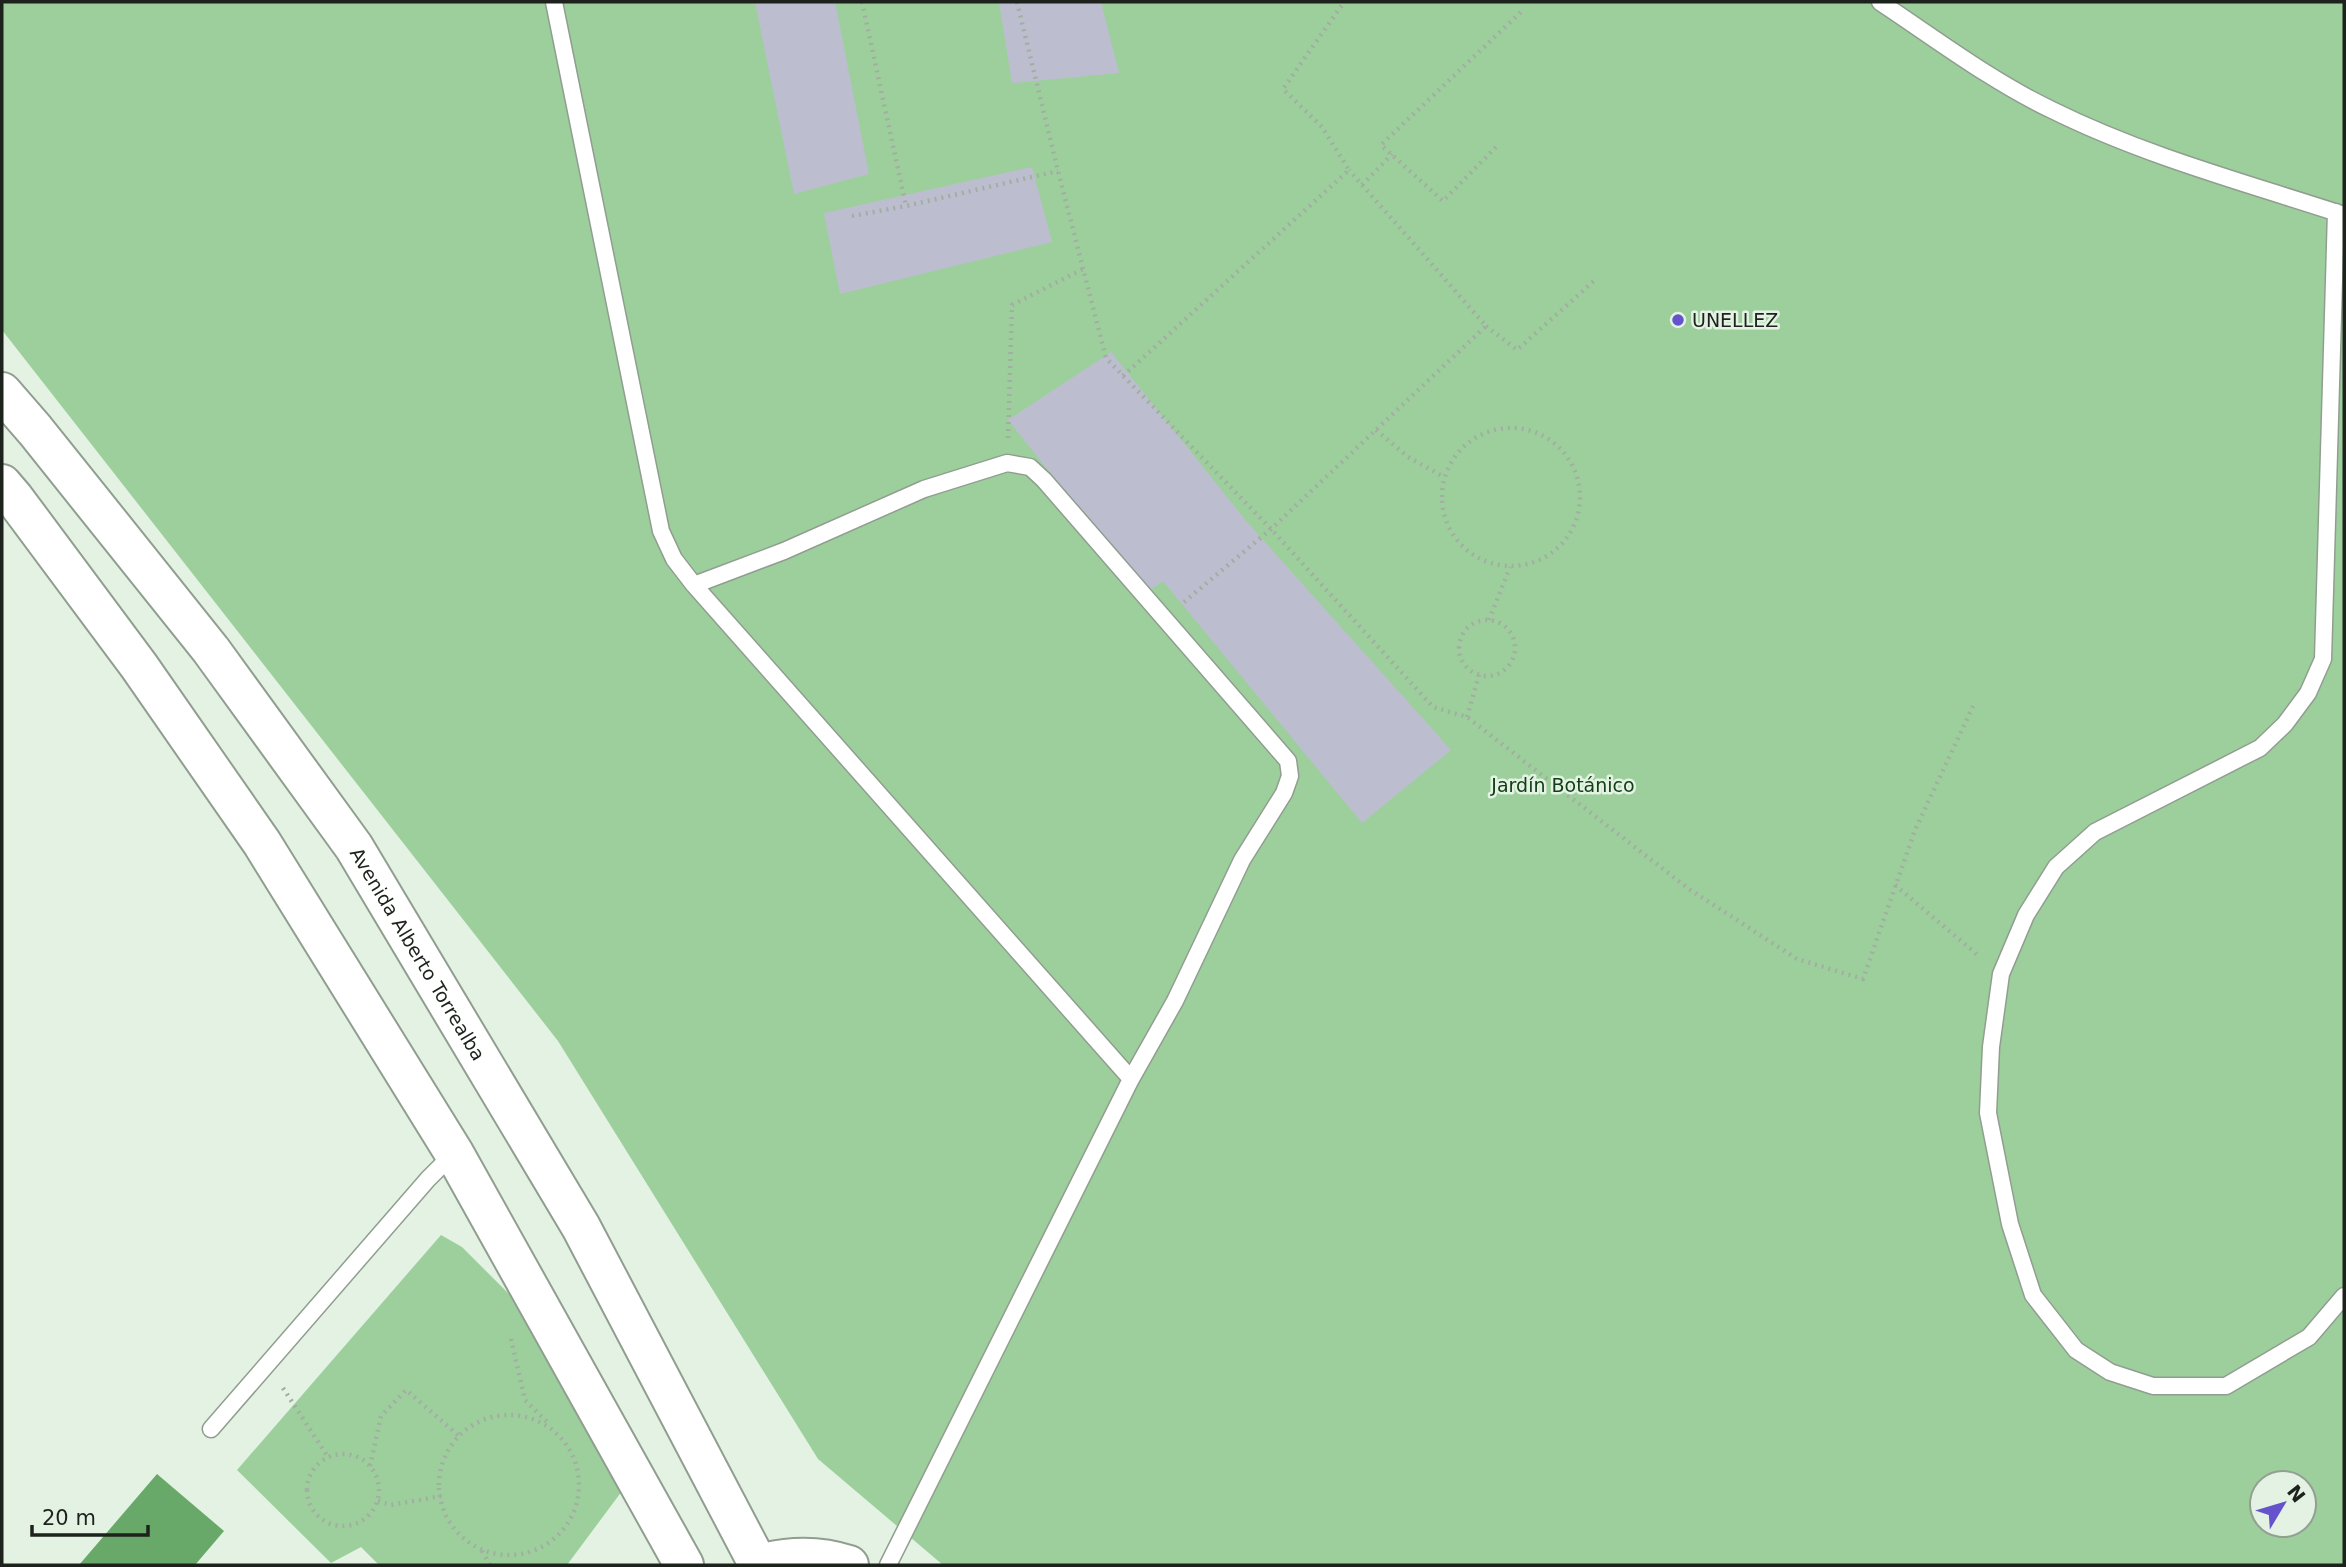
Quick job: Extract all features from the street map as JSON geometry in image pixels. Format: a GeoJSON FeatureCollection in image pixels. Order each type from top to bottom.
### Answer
{"type":"FeatureCollection","features":[{"type":"Feature","properties":{"kind":"main road","name":"Avenida Alberto Torrealba"},"geometry":{"type":"LineString","coordinates":[[2,392],[211,650],[354,847],[580,1227],[757,1565]]}},
{"type":"Feature","properties":{"kind":"main road"},"geometry":{"type":"LineString","coordinates":[[2,484],[139,666],[262,843],[454,1153],[684,1565]]}},
{"type":"Feature","properties":{"kind":"main road"},"geometry":{"type":"LineString","coordinates":[[757,1565],[788,1558],[817,1558],[849,1565]]}},
{"type":"Feature","properties":{"kind":"lane"},"geometry":{"type":"LineString","coordinates":[[554,2],[661,531],[674,559],[694,585],[1131,1079]]}},
{"type":"Feature","properties":{"kind":"lane"},"geometry":{"type":"LineString","coordinates":[[1880,2],[1978,67],[2051,110],[2150,152],[2340,214],[2323,659],[2308,693],[2285,724],[2260,748],[2095,832],[2056,867],[2026,915],[2001,974],[1991,1047],[1988,1113],[2010,1224],[2033,1295],[2076,1350],[2110,1372],[2153,1386],[2226,1386],[2309,1337],[2344,1296]]}},
{"type":"Feature","properties":{"kind":"lane"},"geometry":{"type":"LineString","coordinates":[[694,585],[784,551],[924,489],[1007,463],[1030,467],[1287,761],[1290,776],[1284,793],[1242,860],[1175,1001],[1131,1079],[888,1565]]}},
{"type":"Feature","properties":{"kind":"lane"},"geometry":{"type":"LineString","coordinates":[[211,1429],[419,1189],[454,1153]]}},
{"type":"Feature","properties":{"kind":"path"},"geometry":{"type":"LineString","coordinates":[[862,2],[906,206]]}},
{"type":"Feature","properties":{"kind":"path"},"geometry":{"type":"LineString","coordinates":[[1017,2],[1106,358],[1271,529],[1433,707],[1467,717],[1689,889],[1797,959],[1863,979],[1914,830],[1975,702]]}},
{"type":"Feature","properties":{"kind":"path"},"geometry":{"type":"LineString","coordinates":[[1344,2],[1283,89],[1322,127],[1349,170],[1486,326],[1517,350],[1597,279]]}},
{"type":"Feature","properties":{"kind":"path"},"geometry":{"type":"LineString","coordinates":[[1496,147],[1443,201],[1381,145],[1521,12]]}},
{"type":"Feature","properties":{"kind":"path"},"geometry":{"type":"LineString","coordinates":[[1362,184],[1392,154]]}},
{"type":"Feature","properties":{"kind":"path"},"geometry":{"type":"LineString","coordinates":[[1123,376],[1349,170]]}},
{"type":"Feature","properties":{"kind":"path"},"geometry":{"type":"LineString","coordinates":[[852,216],[1058,171]]}},
{"type":"Feature","properties":{"kind":"path"},"geometry":{"type":"LineString","coordinates":[[1163,620],[1271,529],[1486,326]]}},
{"type":"Feature","properties":{"kind":"path"},"geometry":{"type":"LineString","coordinates":[[1495,429],[1533,431],[1554,443],[1570,461],[1579,484],[1580,508],[1574,526],[1561,546],[1541,560],[1510,566],[1487,562],[1466,550],[1450,531],[1441,501],[1444,477],[1455,455],[1472,439],[1495,429]]}},
{"type":"Feature","properties":{"kind":"path"},"geometry":{"type":"LineString","coordinates":[[1376,430],[1408,457],[1444,477]]}},
{"type":"Feature","properties":{"kind":"path"},"geometry":{"type":"LineString","coordinates":[[1489,620],[1510,566]]}},
{"type":"Feature","properties":{"kind":"path"},"geometry":{"type":"LineString","coordinates":[[1489,620],[1507,628],[1515,645],[1515,652],[1506,669],[1489,677],[1479,676],[1467,667],[1461,659],[1460,642],[1471,626],[1489,620]]}},
{"type":"Feature","properties":{"kind":"path"},"geometry":{"type":"LineString","coordinates":[[1467,717],[1479,676]]}},
{"type":"Feature","properties":{"kind":"path"},"geometry":{"type":"LineString","coordinates":[[1895,885],[2001,974]]}},
{"type":"Feature","properties":{"kind":"path"},"geometry":{"type":"LineString","coordinates":[[508,1327],[525,1400],[567,1443],[578,1465],[580,1489],[574,1513],[563,1532],[544,1546],[521,1555],[496,1555],[481,1550],[461,1536],[446,1516],[439,1482],[443,1458],[458,1435],[478,1420],[500,1414],[524,1415],[547,1425],[567,1443]]}},
{"type":"Feature","properties":{"kind":"path"},"geometry":{"type":"LineString","coordinates":[[267,1364],[328,1457]]}},
{"type":"Feature","properties":{"kind":"path"},"geometry":{"type":"LineString","coordinates":[[370,1466],[381,1416],[406,1390],[458,1435]]}},
{"type":"Feature","properties":{"kind":"path"},"geometry":{"type":"LineString","coordinates":[[348,1454],[360,1458],[370,1466],[379,1488],[378,1501],[373,1512],[359,1523],[342,1527],[330,1525],[318,1517],[309,1504],[306,1492],[309,1475],[316,1465],[328,1457],[348,1454]]}},
{"type":"Feature","properties":{"kind":"path"},"geometry":{"type":"LineString","coordinates":[[378,1501],[391,1506],[441,1496]]}},
{"type":"Feature","properties":{"kind":"path"},"geometry":{"type":"LineString","coordinates":[[481,1550],[490,1565]]}},
{"type":"Feature","properties":{"kind":"green space","name":"Jardín Botánico"},"geometry":{"type":"Polygon","coordinates":[[[2,2],[2344,2],[2344,1565],[943,1565],[818,1459],[558,1041],[2,330],[2,2]]]}},
{"type":"Feature","properties":{"kind":"green space"},"geometry":{"type":"Polygon","coordinates":[[[441,1235],[462,1247],[508,1293],[532,1324],[625,1487],[567,1565],[379,1565],[361,1547],[331,1563],[237,1470],[441,1235]]]}},
{"type":"Feature","properties":{"kind":"shaded area"},"geometry":{"type":"Polygon","coordinates":[[[157,1474],[224,1531],[195,1565],[79,1565],[157,1474]]]}},
{"type":"Feature","properties":{"kind":"building"},"geometry":{"type":"Polygon","coordinates":[[[755,2],[835,2],[869,174],[794,194],[755,2]]]}},
{"type":"Feature","properties":{"kind":"building"},"geometry":{"type":"Polygon","coordinates":[[[999,2],[1101,2],[1119,73],[1012,83],[999,2]]]}},
{"type":"Feature","properties":{"kind":"building"},"geometry":{"type":"Polygon","coordinates":[[[1032,167],[1052,242],[840,294],[824,213],[1032,167]]]}},
{"type":"Feature","properties":{"kind":"building"},"geometry":{"type":"Polygon","coordinates":[[[1111,352],[1247,522],[1451,750],[1362,823],[1163,581],[1146,593],[1008,420],[1111,352]]]}},
{"type":"Feature","properties":{"kind":"place","name":"UNELLEZ"},"geometry":{"type":"Point","coordinates":[1678,320]}}]}
